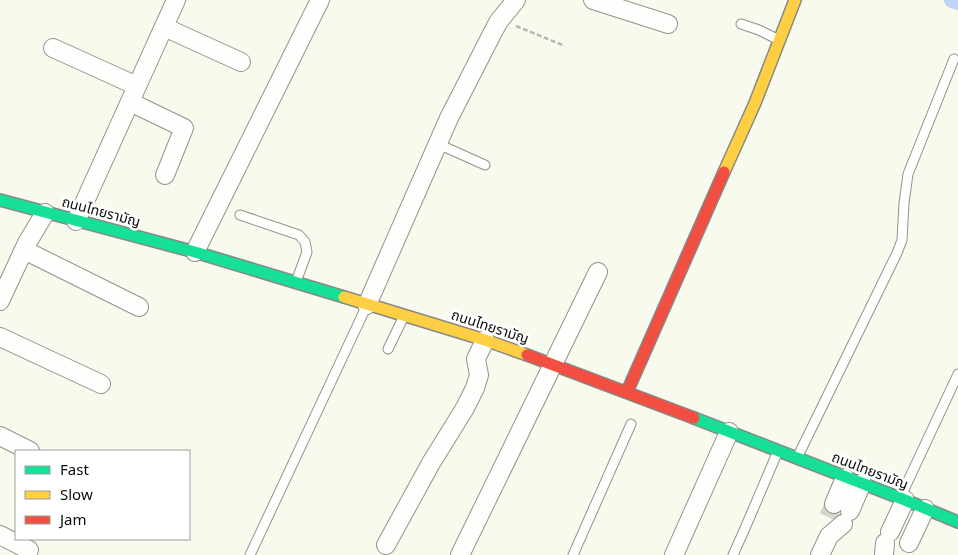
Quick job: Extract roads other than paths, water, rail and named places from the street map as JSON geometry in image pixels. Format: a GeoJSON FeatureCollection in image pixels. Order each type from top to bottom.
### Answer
{"type":"FeatureCollection","features":[{"type":"Feature","properties":{"kind":"street"},"geometry":{"type":"LineString","coordinates":[[196,252],[320,0]]}},
{"type":"Feature","properties":{"kind":"street"},"geometry":{"type":"LineString","coordinates":[[367,305],[449,118],[499,21],[516,0]]}},
{"type":"Feature","properties":{"kind":"street"},"geometry":{"type":"LineString","coordinates":[[593,0],[668,24]]}},
{"type":"Feature","properties":{"kind":"street"},"geometry":{"type":"LineString","coordinates":[[627,392],[755,103],[795,0]]}},
{"type":"Feature","properties":{"kind":"street"},"geometry":{"type":"LineString","coordinates":[[76,221],[164,27],[172,1]]}},
{"type":"Feature","properties":{"kind":"street"},"geometry":{"type":"LineString","coordinates":[[164,27],[241,62]]}},
{"type":"Feature","properties":{"kind":"street"},"geometry":{"type":"LineString","coordinates":[[53,48],[137,86]]}},
{"type":"Feature","properties":{"kind":"street"},"geometry":{"type":"LineString","coordinates":[[130,102],[184,128],[165,174]]}},
{"type":"Feature","properties":{"kind":"street","name":"ถนนไทยรามัญ"},"geometry":{"type":"LineString","coordinates":[[0,200],[196,252],[485,340],[627,392],[958,522]]}},
{"type":"Feature","properties":{"kind":"street"},"geometry":{"type":"LineString","coordinates":[[0,301],[24,250],[45,213]]}},
{"type":"Feature","properties":{"kind":"street"},"geometry":{"type":"LineString","coordinates":[[24,250],[139,307]]}},
{"type":"Feature","properties":{"kind":"street"},"geometry":{"type":"LineString","coordinates":[[460,555],[598,272]]}},
{"type":"Feature","properties":{"kind":"street"},"geometry":{"type":"LineString","coordinates":[[0,337],[101,384]]}},
{"type":"Feature","properties":{"kind":"street"},"geometry":{"type":"LineString","coordinates":[[386,545],[431,463],[462,415],[479,375],[476,359],[485,340]]}},
{"type":"Feature","properties":{"kind":"street"},"geometry":{"type":"LineString","coordinates":[[674,555],[729,432]]}},
{"type":"Feature","properties":{"kind":"street"},"geometry":{"type":"LineString","coordinates":[[0,436],[28,450]]}},
{"type":"Feature","properties":{"kind":"street"},"geometry":{"type":"LineString","coordinates":[[820,555],[854,481]]}},
{"type":"Feature","properties":{"kind":"street"},"geometry":{"type":"LineString","coordinates":[[886,543],[902,499]]}},
{"type":"Feature","properties":{"kind":"street"},"geometry":{"type":"LineString","coordinates":[[905,550],[925,509]]}},
{"type":"Feature","properties":{"kind":"street"},"geometry":{"type":"LineString","coordinates":[[0,535],[29,550]]}},
{"type":"Feature","properties":{"kind":"lane"},"geometry":{"type":"LineString","coordinates":[[741,24],[780,40]]}},
{"type":"Feature","properties":{"kind":"lane"},"geometry":{"type":"LineString","coordinates":[[797,459],[897,253],[902,240],[908,174],[954,59]]}},
{"type":"Feature","properties":{"kind":"lane"},"geometry":{"type":"LineString","coordinates":[[438,144],[485,165]]}},
{"type":"Feature","properties":{"kind":"lane"},"geometry":{"type":"LineString","coordinates":[[240,215],[299,235],[305,242],[307,252],[296,282]]}},
{"type":"Feature","properties":{"kind":"lane"},"geometry":{"type":"LineString","coordinates":[[250,555],[367,305]]}},
{"type":"Feature","properties":{"kind":"lane"},"geometry":{"type":"LineString","coordinates":[[388,349],[404,316]]}},
{"type":"Feature","properties":{"kind":"lane"},"geometry":{"type":"LineString","coordinates":[[902,499],[958,374]]}},
{"type":"Feature","properties":{"kind":"lane"},"geometry":{"type":"LineString","coordinates":[[574,555],[631,424]]}},
{"type":"Feature","properties":{"kind":"lane"},"geometry":{"type":"LineString","coordinates":[[732,555],[778,451]]}},
{"type":"Feature","properties":{"kind":"waterway"},"geometry":{"type":"LineString","coordinates":[[952,0],[958,2]]}},
{"type":"Feature","properties":{"kind":"tunnel"},"geometry":{"type":"LineString","coordinates":[[828,517],[834,504]]}}]}
